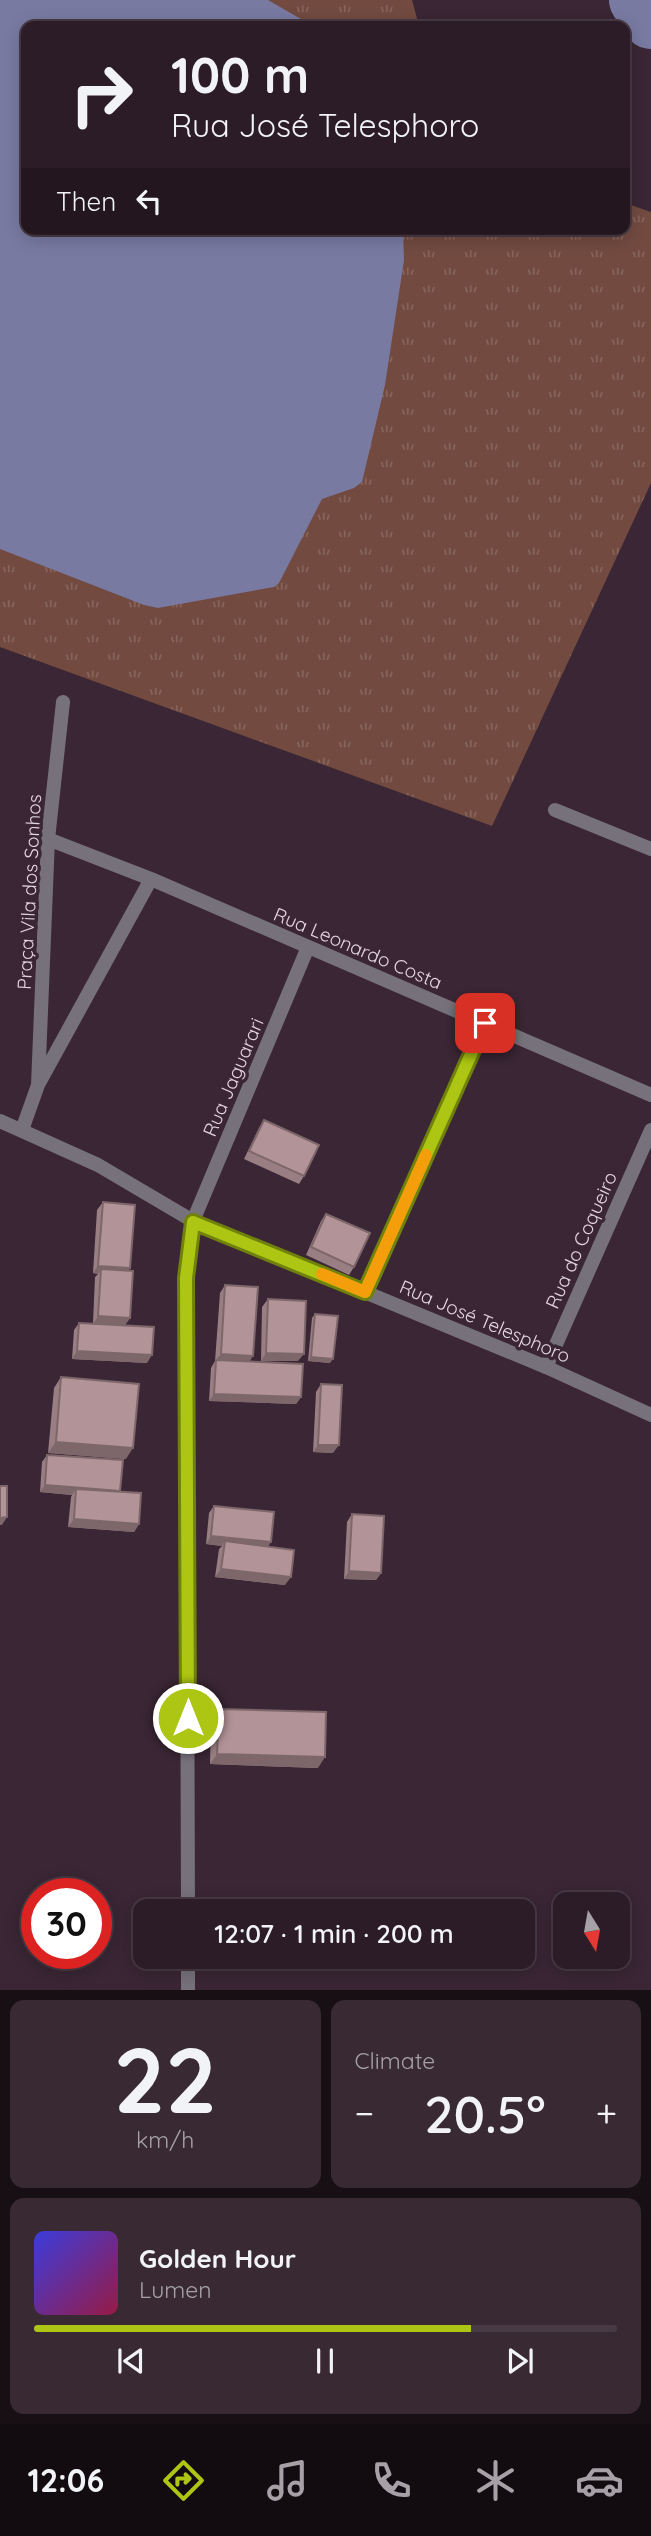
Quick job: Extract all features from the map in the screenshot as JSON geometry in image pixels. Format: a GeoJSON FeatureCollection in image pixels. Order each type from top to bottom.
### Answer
{"type":"FeatureCollection","features":[{"type":"Feature","properties":{"kind":"street","name":"Praça Vila dos Sonhos"},"geometry":{"type":"LineString","coordinates":[[38,1085],[48,839],[63,702]]}},
{"type":"Feature","properties":{"kind":"street"},"geometry":{"type":"LineString","coordinates":[[555,810],[651,849]]}},
{"type":"Feature","properties":{"kind":"street","name":"Rua Leonardo Costa"},"geometry":{"type":"LineString","coordinates":[[48,839],[151,879],[651,1095]]}},
{"type":"Feature","properties":{"kind":"street","name":"Praça Vila dos Sonhos"},"geometry":{"type":"LineString","coordinates":[[22,1130],[38,1085],[151,879]]}},
{"type":"Feature","properties":{"kind":"street","name":"Rua Jaguarari"},"geometry":{"type":"LineString","coordinates":[[188,1899],[186,1278],[193,1222],[308,947]]}},
{"type":"Feature","properties":{"kind":"street"},"geometry":{"type":"LineString","coordinates":[[365,1292],[485,1023]]}},
{"type":"Feature","properties":{"kind":"street","name":"Rua José Telesphoro"},"geometry":{"type":"LineString","coordinates":[[0,1121],[98,1165],[193,1222],[546,1367],[651,1415]]}},
{"type":"Feature","properties":{"kind":"street","name":"Rua do Coqueiro"},"geometry":{"type":"LineString","coordinates":[[546,1367],[651,1129]]}},
{"type":"Feature","properties":{"kind":"street"},"geometry":{"type":"LineString","coordinates":[[188,1969],[188,1990]]}},
{"type":"Feature","properties":{"kind":"green space"},"geometry":{"type":"Polygon","coordinates":[[[0,0],[412,0],[418,21],[21,21],[21,235],[630,235],[630,205],[651,212],[651,483],[492,826],[0,647],[0,0]]]}},
{"type":"Feature","properties":{"kind":"water"},"geometry":{"type":"Polygon","coordinates":[[[0,0],[268,0],[304,21],[21,21],[21,235],[403,235],[404,260],[385,385],[362,482],[354,488],[322,499],[279,583],[274,587],[158,608],[0,549],[0,0]]]}},
{"type":"Feature","properties":{"kind":"building"},"geometry":{"type":"Polygon","coordinates":[[[264,1120],[319,1145],[304,1176],[249,1151],[264,1120]]]}},
{"type":"Feature","properties":{"kind":"building"},"geometry":{"type":"Polygon","coordinates":[[[103,1202],[135,1205],[130,1268],[98,1266],[103,1202]]]}},
{"type":"Feature","properties":{"kind":"building"},"geometry":{"type":"Polygon","coordinates":[[[326,1214],[370,1233],[354,1267],[311,1247],[326,1214]]]}},
{"type":"Feature","properties":{"kind":"building"},"geometry":{"type":"Polygon","coordinates":[[[101,1269],[133,1271],[130,1318],[98,1316],[101,1269]]]}},
{"type":"Feature","properties":{"kind":"building"},"geometry":{"type":"Polygon","coordinates":[[[225,1285],[258,1287],[253,1356],[221,1354],[225,1285]]]}},
{"type":"Feature","properties":{"kind":"building"},"geometry":{"type":"Polygon","coordinates":[[[268,1299],[306,1301],[304,1354],[266,1353],[268,1299]]]}},
{"type":"Feature","properties":{"kind":"building"},"geometry":{"type":"Polygon","coordinates":[[[315,1314],[338,1316],[333,1359],[311,1357],[315,1314]]]}},
{"type":"Feature","properties":{"kind":"building"},"geometry":{"type":"Polygon","coordinates":[[[79,1323],[154,1327],[152,1355],[77,1351],[79,1323]]]}},
{"type":"Feature","properties":{"kind":"building"},"geometry":{"type":"Polygon","coordinates":[[[216,1360],[303,1364],[301,1397],[214,1394],[216,1360]]]}},
{"type":"Feature","properties":{"kind":"building"},"geometry":{"type":"Polygon","coordinates":[[[61,1377],[139,1384],[133,1448],[56,1442],[61,1377]]]}},
{"type":"Feature","properties":{"kind":"building"},"geometry":{"type":"Polygon","coordinates":[[[321,1384],[342,1385],[339,1445],[318,1445],[321,1384]]]}},
{"type":"Feature","properties":{"kind":"building"},"geometry":{"type":"Polygon","coordinates":[[[47,1455],[123,1460],[120,1491],[45,1485],[47,1455]]]}},
{"type":"Feature","properties":{"kind":"building"},"geometry":{"type":"Polygon","coordinates":[[[0,1486],[7,1486],[7,1517],[0,1518],[0,1486]]]}},
{"type":"Feature","properties":{"kind":"building"},"geometry":{"type":"Polygon","coordinates":[[[76,1489],[141,1493],[139,1524],[74,1519],[76,1489]]]}},
{"type":"Feature","properties":{"kind":"building"},"geometry":{"type":"Polygon","coordinates":[[[214,1506],[274,1512],[271,1542],[211,1536],[214,1506]]]}},
{"type":"Feature","properties":{"kind":"building"},"geometry":{"type":"Polygon","coordinates":[[[352,1514],[384,1516],[381,1573],[349,1571],[352,1514]]]}},
{"type":"Feature","properties":{"kind":"building"},"geometry":{"type":"Polygon","coordinates":[[[225,1541],[294,1550],[291,1577],[221,1569],[225,1541]]]}},
{"type":"Feature","properties":{"kind":"building"},"geometry":{"type":"Polygon","coordinates":[[[219,1709],[326,1712],[325,1757],[217,1754],[219,1709]]]}},
{"type":"Feature","properties":{"kind":"waterway"},"geometry":{"type":"LineString","coordinates":[[638,0],[651,20]]}},
{"type":"Feature","properties":{"kind":"slow traffic"},"geometry":{"type":"LineString","coordinates":[[322,1274],[365,1292],[426,1155]]}},
{"type":"Feature","properties":{"kind":"route"},"geometry":{"type":"LineString","coordinates":[[188,1718],[186,1278],[193,1222],[365,1292],[485,1023]]}}]}
